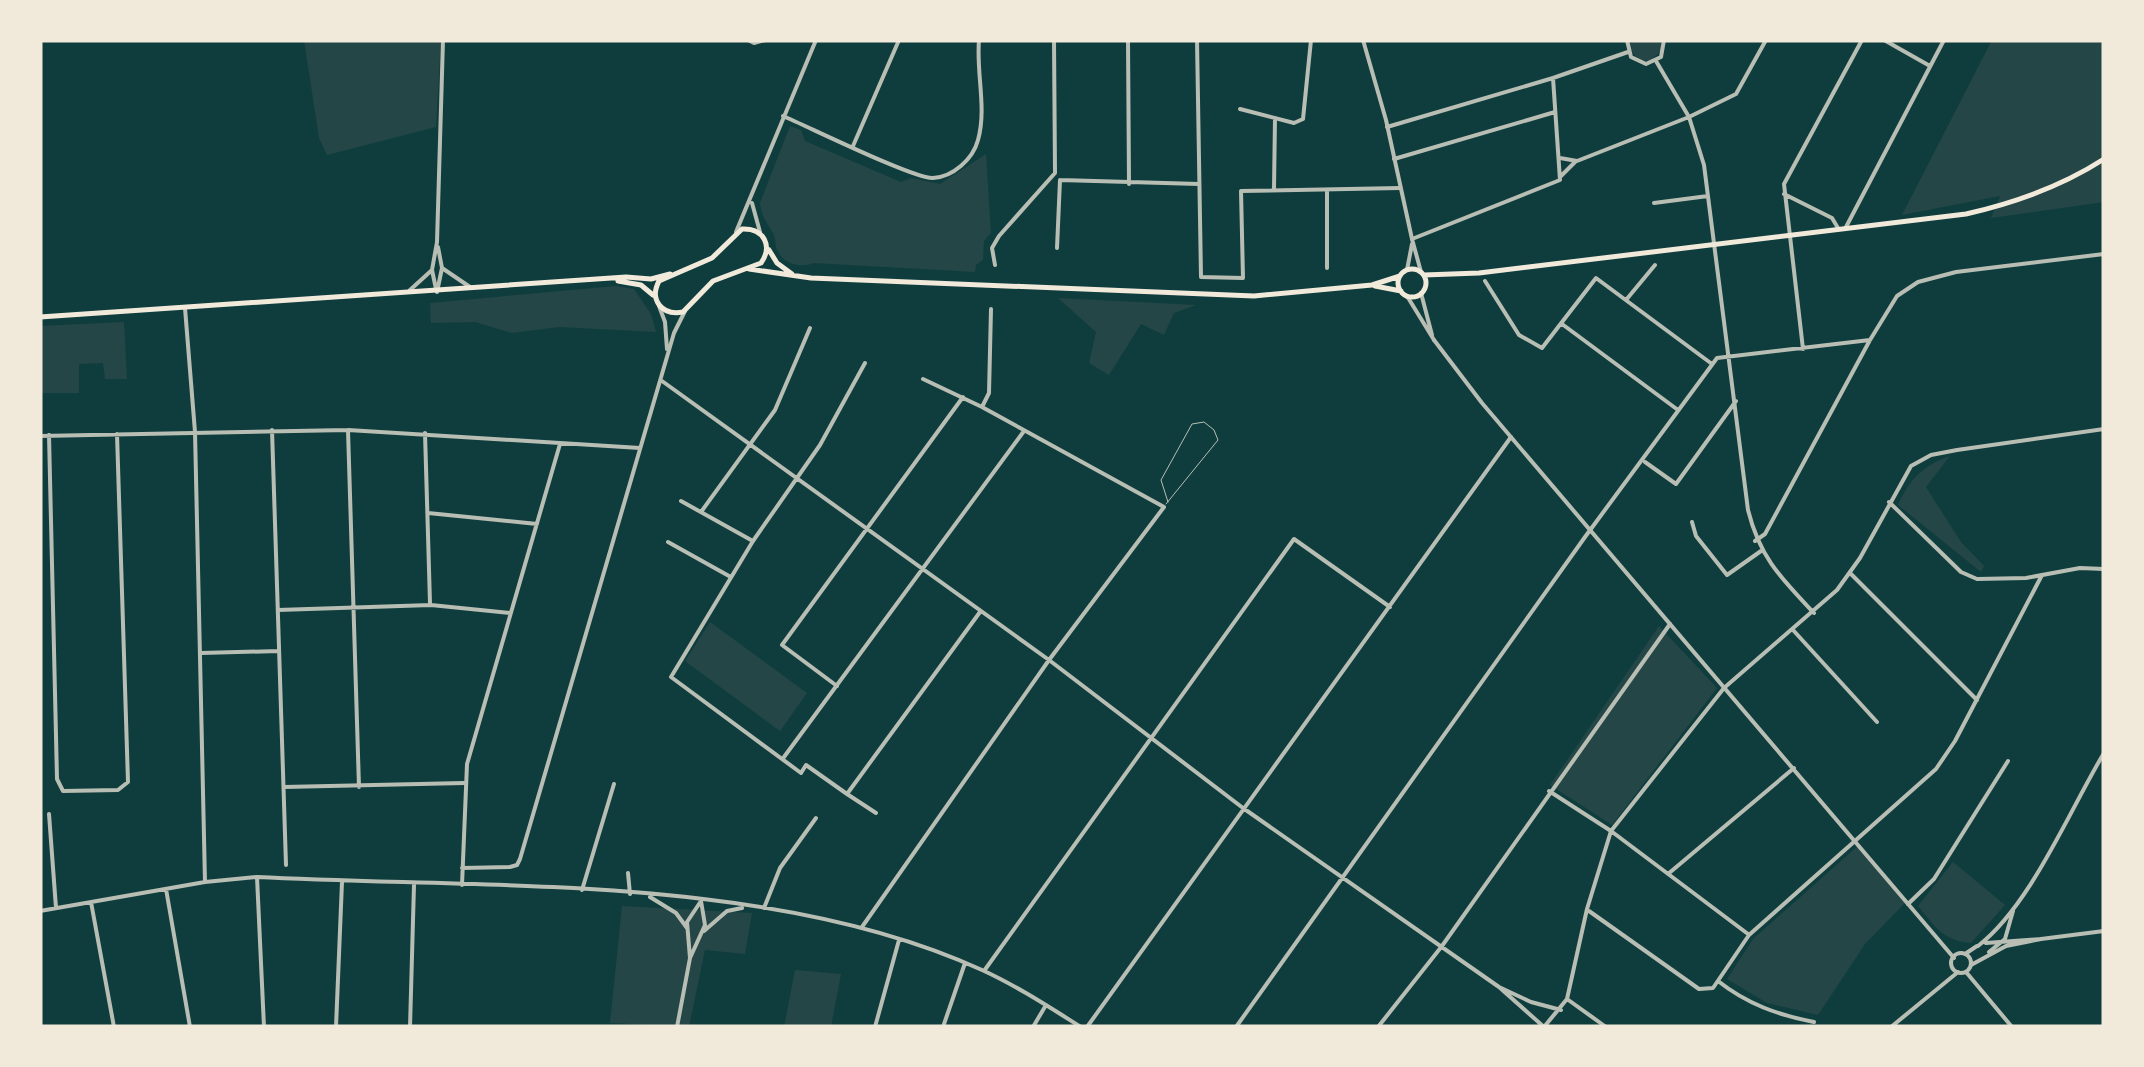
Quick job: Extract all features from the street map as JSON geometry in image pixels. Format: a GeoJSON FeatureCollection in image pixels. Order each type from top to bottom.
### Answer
{"type":"FeatureCollection","features":[{"type":"Feature","properties":{"kind":"main road"},"geometry":{"type":"LineString","coordinates":[[750,269],[795,275],[1254,296],[1372,286],[1407,270],[1446,276],[1966,214],[2080,174],[2104,159]]}},
{"type":"Feature","properties":{"kind":"main road"},"geometry":{"type":"LineString","coordinates":[[40,317],[651,278],[693,268],[712,258],[736,232],[749,229],[761,234],[777,263],[795,275]]}},
{"type":"Feature","properties":{"kind":"main road"},"geometry":{"type":"LineString","coordinates":[[600,280],[641,285],[670,313],[685,310],[713,282],[762,263],[767,245]]}},
{"type":"Feature","properties":{"kind":"main road"},"geometry":{"type":"LineString","coordinates":[[657,303],[656,287],[670,274]]}},
{"type":"Feature","properties":{"kind":"main road"},"geometry":{"type":"LineString","coordinates":[[1422,274],[1426,285]]}},
{"type":"Feature","properties":{"kind":"main road"},"geometry":{"type":"LineString","coordinates":[[1400,276],[1398,284],[1404,294]]}},
{"type":"Feature","properties":{"kind":"main road"},"geometry":{"type":"LineString","coordinates":[[1372,286],[1404,294],[1421,293],[1426,285],[1446,276]]}},
{"type":"Feature","properties":{"kind":"street"},"geometry":{"type":"LineString","coordinates":[[438,292],[432,270],[437,242],[443,40]]}},
{"type":"Feature","properties":{"kind":"street"},"geometry":{"type":"LineString","coordinates":[[748,40],[764,40]]}},
{"type":"Feature","properties":{"kind":"street"},"geometry":{"type":"LineString","coordinates":[[736,232],[816,40]]}},
{"type":"Feature","properties":{"kind":"street"},"geometry":{"type":"LineString","coordinates":[[853,146],[899,40]]}},
{"type":"Feature","properties":{"kind":"street"},"geometry":{"type":"LineString","coordinates":[[783,116],[921,176],[946,175],[972,155],[978,142],[979,40]]}},
{"type":"Feature","properties":{"kind":"street"},"geometry":{"type":"LineString","coordinates":[[1054,40],[1055,172],[1060,180],[1058,248]]}},
{"type":"Feature","properties":{"kind":"street"},"geometry":{"type":"LineString","coordinates":[[1128,40],[1128,184]]}},
{"type":"Feature","properties":{"kind":"street"},"geometry":{"type":"LineString","coordinates":[[1197,40],[1201,276],[1243,278],[1240,191],[1400,188]]}},
{"type":"Feature","properties":{"kind":"street"},"geometry":{"type":"LineString","coordinates":[[1240,109],[1294,123],[1305,116],[1312,40]]}},
{"type":"Feature","properties":{"kind":"street"},"geometry":{"type":"LineString","coordinates":[[1363,40],[1422,274]]}},
{"type":"Feature","properties":{"kind":"street"},"geometry":{"type":"LineString","coordinates":[[1628,40],[1628,52],[1640,63],[1656,61],[1664,52],[1664,40]]}},
{"type":"Feature","properties":{"kind":"street"},"geometry":{"type":"LineString","coordinates":[[1412,239],[1557,182],[1576,161],[1689,117],[1736,94],[1766,40]]}},
{"type":"Feature","properties":{"kind":"street"},"geometry":{"type":"LineString","coordinates":[[1804,350],[1785,179],[1862,40]]}},
{"type":"Feature","properties":{"kind":"street"},"geometry":{"type":"LineString","coordinates":[[1884,40],[1930,66]]}},
{"type":"Feature","properties":{"kind":"street"},"geometry":{"type":"LineString","coordinates":[[1846,227],[1944,40]]}},
{"type":"Feature","properties":{"kind":"street"},"geometry":{"type":"LineString","coordinates":[[1387,127],[1628,52]]}},
{"type":"Feature","properties":{"kind":"street"},"geometry":{"type":"LineString","coordinates":[[1656,61],[1689,117],[1702,158],[1755,541],[1776,574],[1814,613]]}},
{"type":"Feature","properties":{"kind":"street"},"geometry":{"type":"LineString","coordinates":[[1553,78],[1561,176]]}},
{"type":"Feature","properties":{"kind":"street"},"geometry":{"type":"LineString","coordinates":[[1394,159],[1555,112]]}},
{"type":"Feature","properties":{"kind":"street"},"geometry":{"type":"LineString","coordinates":[[1274,191],[1275,118]]}},
{"type":"Feature","properties":{"kind":"street"},"geometry":{"type":"LineString","coordinates":[[1560,158],[1576,161]]}},
{"type":"Feature","properties":{"kind":"street"},"geometry":{"type":"LineString","coordinates":[[994,265],[992,248],[999,236],[1055,172]]}},
{"type":"Feature","properties":{"kind":"street"},"geometry":{"type":"LineString","coordinates":[[1060,180],[1199,184]]}},
{"type":"Feature","properties":{"kind":"street"},"geometry":{"type":"LineString","coordinates":[[1327,190],[1327,268]]}},
{"type":"Feature","properties":{"kind":"street"},"geometry":{"type":"LineString","coordinates":[[1784,194],[1832,218],[1838,228]]}},
{"type":"Feature","properties":{"kind":"street"},"geometry":{"type":"LineString","coordinates":[[1654,203],[1708,196]]}},
{"type":"Feature","properties":{"kind":"street"},"geometry":{"type":"LineString","coordinates":[[752,198],[753,216],[761,234]]}},
{"type":"Feature","properties":{"kind":"street"},"geometry":{"type":"LineString","coordinates":[[1407,270],[1412,239]]}},
{"type":"Feature","properties":{"kind":"street"},"geometry":{"type":"LineString","coordinates":[[437,242],[442,268],[438,292]]}},
{"type":"Feature","properties":{"kind":"street"},"geometry":{"type":"LineString","coordinates":[[1755,541],[1766,534],[1897,296],[1918,282],[1956,272],[2104,254]]}},
{"type":"Feature","properties":{"kind":"street"},"geometry":{"type":"LineString","coordinates":[[1626,300],[1655,265]]}},
{"type":"Feature","properties":{"kind":"street"},"geometry":{"type":"LineString","coordinates":[[442,268],[474,290]]}},
{"type":"Feature","properties":{"kind":"street"},"geometry":{"type":"LineString","coordinates":[[406,294],[432,270]]}},
{"type":"Feature","properties":{"kind":"street"},"geometry":{"type":"LineString","coordinates":[[1486,281],[1519,335],[1542,348],[1596,278],[1712,364]]}},
{"type":"Feature","properties":{"kind":"street"},"geometry":{"type":"LineString","coordinates":[[1421,293],[1434,340]]}},
{"type":"Feature","properties":{"kind":"street"},"geometry":{"type":"LineString","coordinates":[[1404,294],[1434,340],[1511,438],[1954,958]]}},
{"type":"Feature","properties":{"kind":"street"},"geometry":{"type":"LineString","coordinates":[[657,303],[666,328],[668,354]]}},
{"type":"Feature","properties":{"kind":"street"},"geometry":{"type":"LineString","coordinates":[[185,308],[194,432],[205,882]]}},
{"type":"Feature","properties":{"kind":"street"},"geometry":{"type":"LineString","coordinates":[[982,407],[988,393],[990,309]]}},
{"type":"Feature","properties":{"kind":"street"},"geometry":{"type":"LineString","coordinates":[[462,868],[510,867],[520,859],[676,324],[685,310]]}},
{"type":"Feature","properties":{"kind":"street"},"geometry":{"type":"LineString","coordinates":[[1562,324],[1678,410]]}},
{"type":"Feature","properties":{"kind":"street"},"geometry":{"type":"LineString","coordinates":[[701,512],[774,410],[810,328]]}},
{"type":"Feature","properties":{"kind":"street"},"geometry":{"type":"LineString","coordinates":[[1236,1027],[1590,529],[1717,358],[1870,340]]}},
{"type":"Feature","properties":{"kind":"street"},"geometry":{"type":"LineString","coordinates":[[864,363],[820,445],[753,541],[670,676],[801,772],[806,765],[876,813]]}},
{"type":"Feature","properties":{"kind":"street"},"geometry":{"type":"LineString","coordinates":[[862,928],[1049,660],[1166,504],[923,378]]}},
{"type":"Feature","properties":{"kind":"street"},"geometry":{"type":"LineString","coordinates":[[662,380],[1049,660],[1242,808],[1500,987],[1544,1027],[1567,998],[1587,909],[1611,830],[1724,688],[1814,613],[1850,574],[1911,466],[1931,456],[2104,430]]}},
{"type":"Feature","properties":{"kind":"street"},"geometry":{"type":"LineString","coordinates":[[837,686],[782,646],[963,397]]}},
{"type":"Feature","properties":{"kind":"street"},"geometry":{"type":"LineString","coordinates":[[1644,461],[1676,484],[1736,401]]}},
{"type":"Feature","properties":{"kind":"street"},"geometry":{"type":"LineString","coordinates":[[272,430],[286,865]]}},
{"type":"Feature","properties":{"kind":"street"},"geometry":{"type":"LineString","coordinates":[[40,436],[348,430],[640,448]]}},
{"type":"Feature","properties":{"kind":"street"},"geometry":{"type":"LineString","coordinates":[[348,430],[358,787]]}},
{"type":"Feature","properties":{"kind":"street"},"geometry":{"type":"LineString","coordinates":[[782,759],[1024,431]]}},
{"type":"Feature","properties":{"kind":"street"},"geometry":{"type":"LineString","coordinates":[[425,433],[430,605]]}},
{"type":"Feature","properties":{"kind":"street"},"geometry":{"type":"LineString","coordinates":[[49,436],[57,779],[63,791],[118,790],[128,782],[117,434]]}},
{"type":"Feature","properties":{"kind":"street"},"geometry":{"type":"LineString","coordinates":[[40,911],[205,882],[258,877],[582,890],[748,906],[862,928],[966,963],[1084,1027],[1511,438]]}},
{"type":"Feature","properties":{"kind":"street"},"geometry":{"type":"LineString","coordinates":[[462,885],[464,783],[561,442]]}},
{"type":"Feature","properties":{"kind":"street"},"geometry":{"type":"LineString","coordinates":[[681,501],[753,541]]}},
{"type":"Feature","properties":{"kind":"street"},"geometry":{"type":"LineString","coordinates":[[1889,502],[1969,576],[1987,580],[2080,568],[2104,569]]}},
{"type":"Feature","properties":{"kind":"street"},"geometry":{"type":"LineString","coordinates":[[428,513],[537,524]]}},
{"type":"Feature","properties":{"kind":"street"},"geometry":{"type":"LineString","coordinates":[[1692,522],[1696,536],[1728,574],[1761,551]]}},
{"type":"Feature","properties":{"kind":"street"},"geometry":{"type":"LineString","coordinates":[[984,971],[1294,539],[1390,607]]}},
{"type":"Feature","properties":{"kind":"street"},"geometry":{"type":"LineString","coordinates":[[668,542],[730,577]]}},
{"type":"Feature","properties":{"kind":"street"},"geometry":{"type":"LineString","coordinates":[[1850,574],[1977,700]]}},
{"type":"Feature","properties":{"kind":"street"},"geometry":{"type":"LineString","coordinates":[[1587,909],[1699,989],[1713,988],[1749,935],[1936,769],[1977,700],[2042,574]]}},
{"type":"Feature","properties":{"kind":"street"},"geometry":{"type":"LineString","coordinates":[[278,610],[430,605],[510,612]]}},
{"type":"Feature","properties":{"kind":"street"},"geometry":{"type":"LineString","coordinates":[[847,794],[981,611]]}},
{"type":"Feature","properties":{"kind":"street"},"geometry":{"type":"LineString","coordinates":[[1378,1027],[1442,946],[1670,624]]}},
{"type":"Feature","properties":{"kind":"street"},"geometry":{"type":"LineString","coordinates":[[1793,630],[1877,722]]}},
{"type":"Feature","properties":{"kind":"street"},"geometry":{"type":"LineString","coordinates":[[201,653],[279,651]]}},
{"type":"Feature","properties":{"kind":"street"},"geometry":{"type":"LineString","coordinates":[[1954,958],[1991,936],[2015,906],[2104,753]]}},
{"type":"Feature","properties":{"kind":"street"},"geometry":{"type":"LineString","coordinates":[[1908,905],[1934,879],[2008,761]]}},
{"type":"Feature","properties":{"kind":"street"},"geometry":{"type":"LineString","coordinates":[[1668,874],[1794,768]]}},
{"type":"Feature","properties":{"kind":"street"},"geometry":{"type":"LineString","coordinates":[[282,787],[464,783]]}},
{"type":"Feature","properties":{"kind":"street"},"geometry":{"type":"LineString","coordinates":[[582,890],[614,784]]}},
{"type":"Feature","properties":{"kind":"street"},"geometry":{"type":"LineString","coordinates":[[1548,792],[1611,830],[1749,935]]}},
{"type":"Feature","properties":{"kind":"street"},"geometry":{"type":"LineString","coordinates":[[49,814],[56,908]]}},
{"type":"Feature","properties":{"kind":"street"},"geometry":{"type":"LineString","coordinates":[[764,908],[780,868],[816,818]]}},
{"type":"Feature","properties":{"kind":"street"},"geometry":{"type":"LineString","coordinates":[[628,874],[630,894]]}},
{"type":"Feature","properties":{"kind":"street"},"geometry":{"type":"LineString","coordinates":[[258,877],[264,1027]]}},
{"type":"Feature","properties":{"kind":"street"},"geometry":{"type":"LineString","coordinates":[[336,1027],[342,881]]}},
{"type":"Feature","properties":{"kind":"street"},"geometry":{"type":"LineString","coordinates":[[410,1027],[414,884]]}},
{"type":"Feature","properties":{"kind":"street"},"geometry":{"type":"LineString","coordinates":[[166,889],[190,1027]]}},
{"type":"Feature","properties":{"kind":"street"},"geometry":{"type":"LineString","coordinates":[[645,895],[664,903],[688,929]]}},
{"type":"Feature","properties":{"kind":"street"},"geometry":{"type":"LineString","coordinates":[[690,958],[690,914],[701,901]]}},
{"type":"Feature","properties":{"kind":"street"},"geometry":{"type":"LineString","coordinates":[[677,1027],[690,958],[705,920],[701,901]]}},
{"type":"Feature","properties":{"kind":"street"},"geometry":{"type":"LineString","coordinates":[[92,902],[114,1027]]}},
{"type":"Feature","properties":{"kind":"street"},"geometry":{"type":"LineString","coordinates":[[700,934],[728,912],[748,906]]}},
{"type":"Feature","properties":{"kind":"street"},"geometry":{"type":"LineString","coordinates":[[1966,972],[2004,939],[2015,906]]}},
{"type":"Feature","properties":{"kind":"street"},"geometry":{"type":"LineString","coordinates":[[1988,952],[2040,939],[2104,931]]}},
{"type":"Feature","properties":{"kind":"street"},"geometry":{"type":"LineString","coordinates":[[1978,946],[2004,939],[2040,939]]}},
{"type":"Feature","properties":{"kind":"street"},"geometry":{"type":"LineString","coordinates":[[875,1027],[899,940]]}},
{"type":"Feature","properties":{"kind":"street"},"geometry":{"type":"LineString","coordinates":[[1965,954],[1971,964]]}},
{"type":"Feature","properties":{"kind":"street"},"geometry":{"type":"LineString","coordinates":[[1954,958],[1952,966],[1958,972]]}},
{"type":"Feature","properties":{"kind":"street"},"geometry":{"type":"LineString","coordinates":[[943,1027],[966,963]]}},
{"type":"Feature","properties":{"kind":"street"},"geometry":{"type":"LineString","coordinates":[[1891,1027],[1958,972],[1966,972]]}},
{"type":"Feature","properties":{"kind":"street"},"geometry":{"type":"LineString","coordinates":[[1966,972],[2012,1027]]}},
{"type":"Feature","properties":{"kind":"street"},"geometry":{"type":"LineString","coordinates":[[1718,981],[1740,998],[1784,1016],[1814,1022]]}},
{"type":"Feature","properties":{"kind":"street"},"geometry":{"type":"LineString","coordinates":[[1500,987],[1531,1002],[1561,1010]]}},
{"type":"Feature","properties":{"kind":"street"},"geometry":{"type":"LineString","coordinates":[[1567,998],[1606,1027]]}},
{"type":"Feature","properties":{"kind":"street"},"geometry":{"type":"LineString","coordinates":[[1032,1027],[1046,1005]]}},
{"type":"Feature","properties":{"kind":"lane"},"geometry":{"type":"LineString","coordinates":[[1204,422],[1218,440],[1166,504],[1161,480],[1192,424],[1204,422]]}},
{"type":"Feature","properties":{"kind":"shaded area"},"geometry":{"type":"Polygon","coordinates":[[[304,40],[441,40],[436,127],[327,155],[319,138],[304,40]]]}},
{"type":"Feature","properties":{"kind":"shaded area"},"geometry":{"type":"Polygon","coordinates":[[[1631,40],[1662,40],[1662,50],[1650,61],[1641,60],[1633,52],[1631,40]]]}},
{"type":"Feature","properties":{"kind":"shaded area"},"geometry":{"type":"Polygon","coordinates":[[[1992,40],[2104,40],[2104,202],[1991,218],[2000,196],[1902,215],[1992,40]]]}},
{"type":"Feature","properties":{"kind":"shaded area"},"geometry":{"type":"Polygon","coordinates":[[[790,126],[801,130],[805,141],[901,182],[911,178],[940,184],[986,154],[991,233],[984,241],[983,260],[976,265],[975,272],[798,265],[784,259],[760,203],[790,126]]]}},
{"type":"Feature","properties":{"kind":"shaded area"},"geometry":{"type":"Polygon","coordinates":[[[616,286],[634,289],[651,314],[656,332],[559,327],[512,333],[475,322],[431,323],[430,303],[616,286]]]}},
{"type":"Feature","properties":{"kind":"shaded area"},"geometry":{"type":"Polygon","coordinates":[[[1058,298],[1196,305],[1174,313],[1164,335],[1141,324],[1109,375],[1089,363],[1096,332],[1058,298]]]}},
{"type":"Feature","properties":{"kind":"shaded area"},"geometry":{"type":"Polygon","coordinates":[[[124,322],[127,379],[105,379],[103,363],[79,364],[79,393],[40,393],[40,326],[124,322]]]}},
{"type":"Feature","properties":{"kind":"shaded area"},"geometry":{"type":"Polygon","coordinates":[[[1950,456],[1926,487],[1961,542],[1984,566],[1981,572],[1898,505],[1918,474],[1950,456]]]}},
{"type":"Feature","properties":{"kind":"shaded area"},"geometry":{"type":"Polygon","coordinates":[[[710,622],[807,693],[780,731],[685,661],[710,622]]]}},
{"type":"Feature","properties":{"kind":"shaded area"},"geometry":{"type":"Polygon","coordinates":[[[1659,626],[1717,688],[1612,825],[1550,785],[1659,626]]]}},
{"type":"Feature","properties":{"kind":"shaded area"},"geometry":{"type":"Polygon","coordinates":[[[1859,845],[1905,903],[1865,944],[1818,1015],[1767,1003],[1727,979],[1753,939],[1859,845]]]}},
{"type":"Feature","properties":{"kind":"shaded area"},"geometry":{"type":"Polygon","coordinates":[[[1953,862],[2005,905],[1971,943],[1947,936],[1918,906],[1953,862]]]}},
{"type":"Feature","properties":{"kind":"shaded area"},"geometry":{"type":"Polygon","coordinates":[[[622,906],[752,913],[745,954],[705,950],[689,1027],[610,1023],[622,906]]]}},
{"type":"Feature","properties":{"kind":"shaded area"},"geometry":{"type":"Polygon","coordinates":[[[795,970],[841,974],[831,1027],[784,1027],[795,970]]]}}]}
